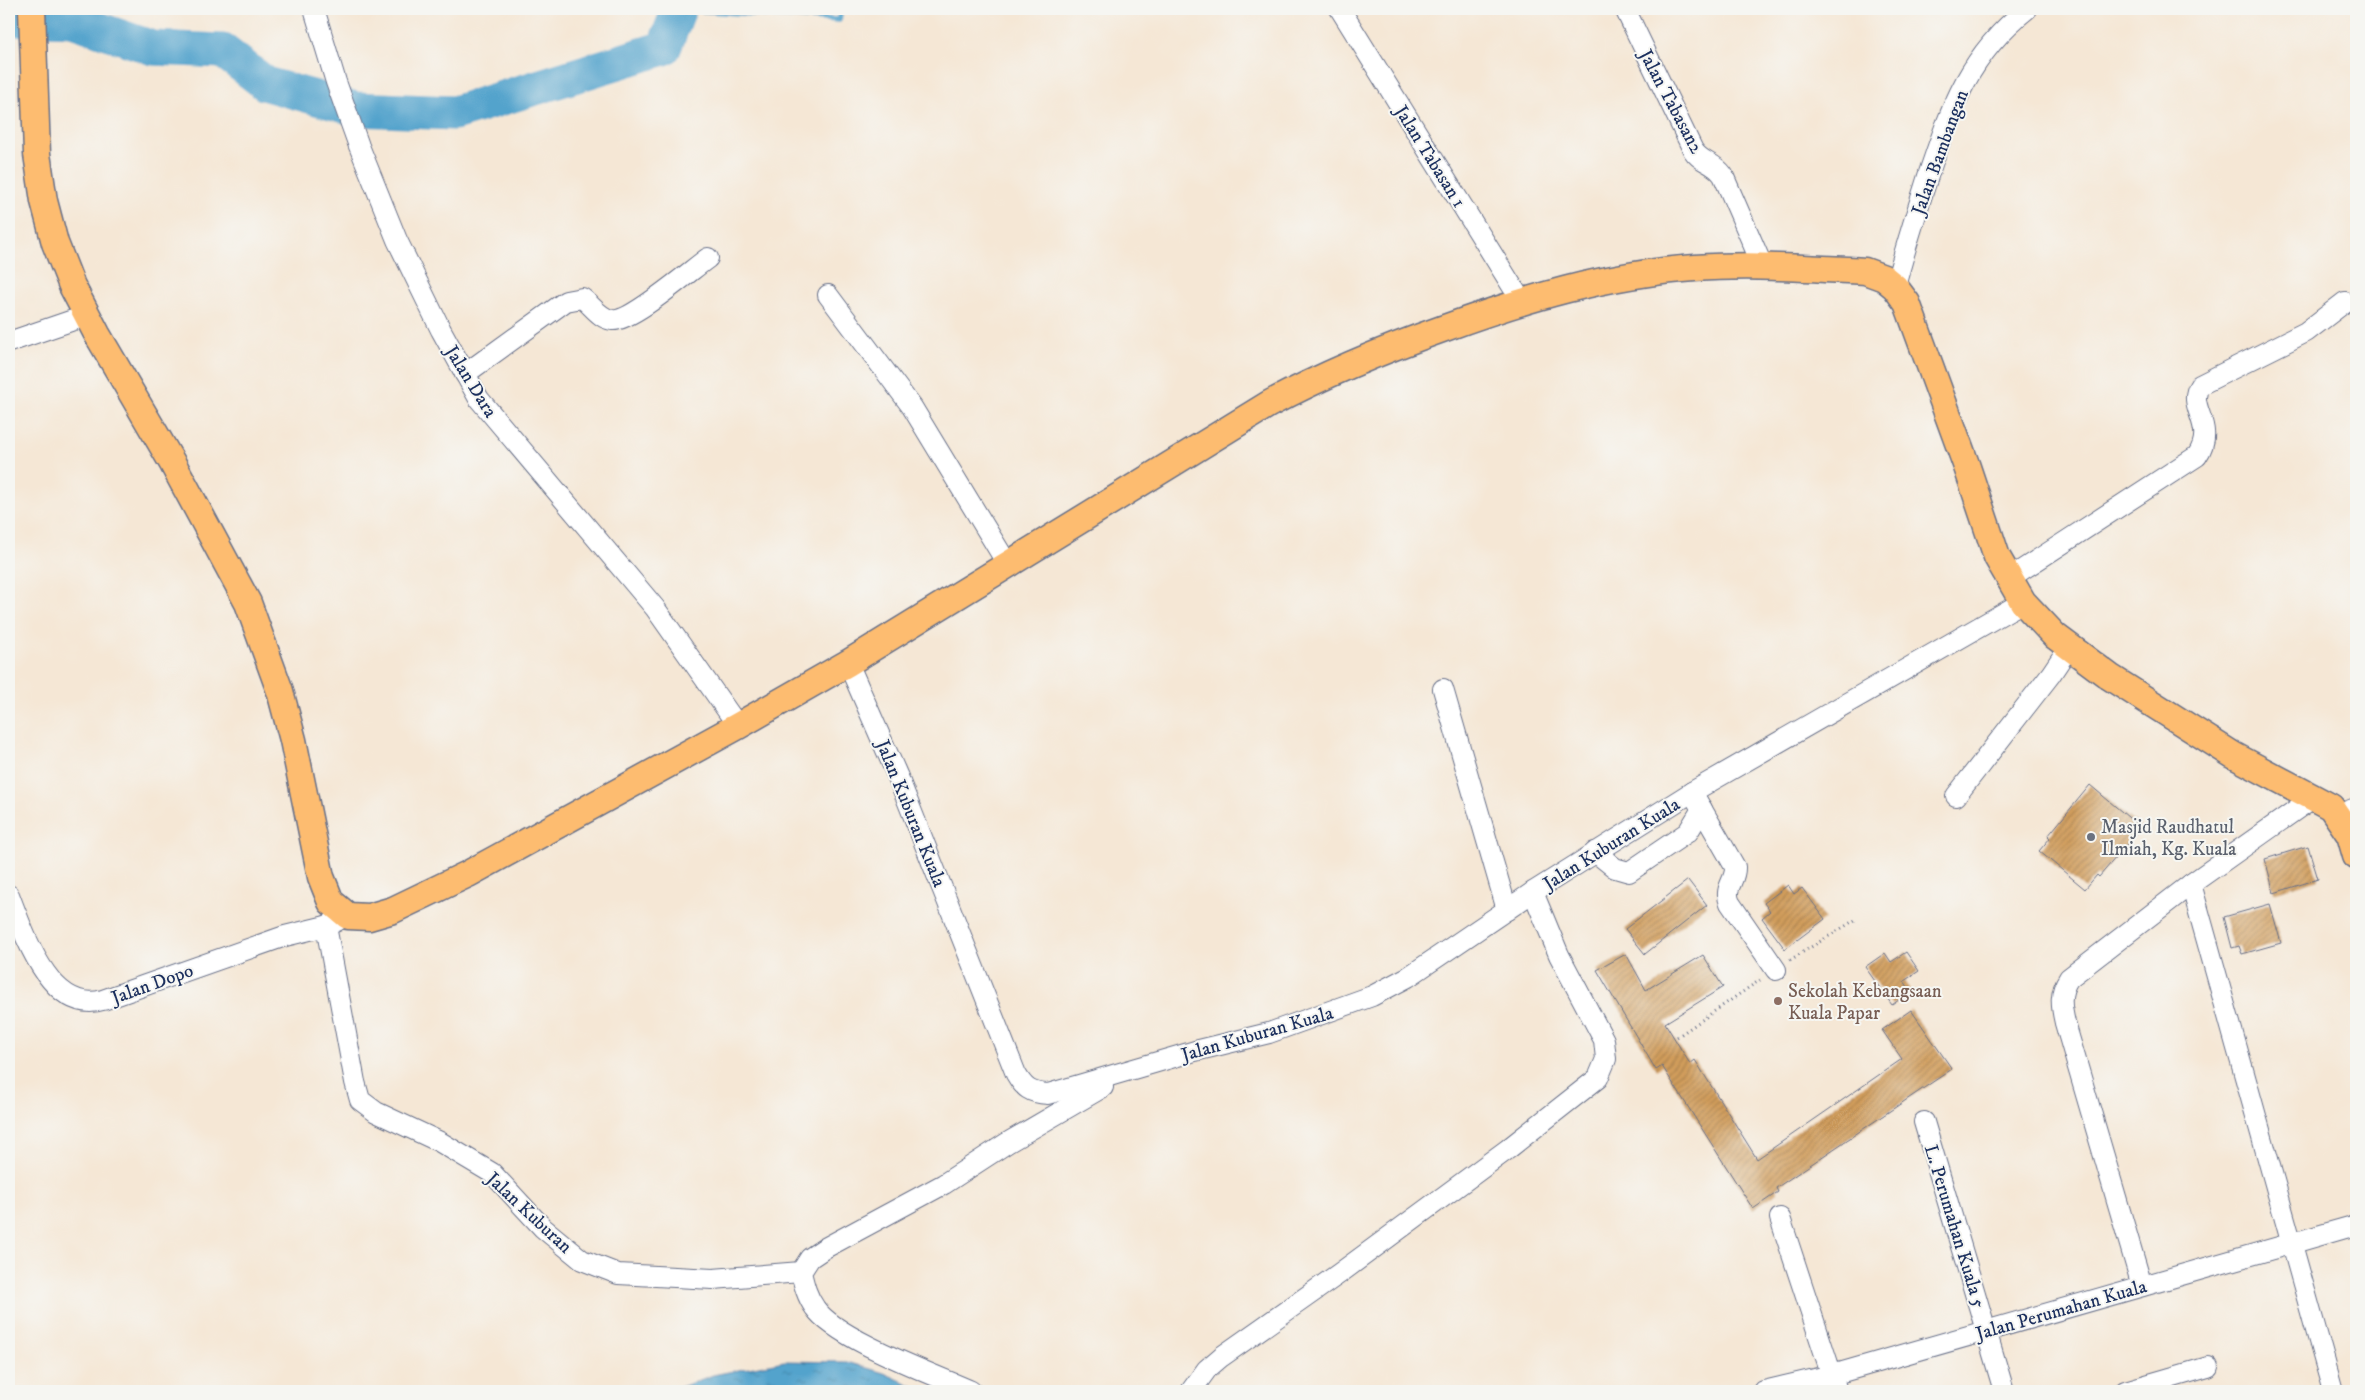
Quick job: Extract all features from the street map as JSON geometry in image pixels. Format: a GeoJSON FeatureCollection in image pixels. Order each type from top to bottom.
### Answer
{"type":"FeatureCollection","features":[{"type":"Feature","properties":{"kind":"main road"},"geometry":{"type":"LineString","coordinates":[[32,9],[37,154],[44,201],[55,243],[72,286],[173,464],[248,603],[280,691],[293,740],[321,877],[337,921],[369,917],[393,910],[468,874],[738,726],[848,663],[1298,388],[1337,369],[1392,347],[1571,287],[1656,272],[1696,268],[1865,271],[1884,278],[1895,287],[1907,303],[1967,468],[1994,549],[2008,579],[2023,602],[2038,619],[2069,647],[2110,677],[2185,726],[2233,755],[2331,807],[2347,811],[2350,836],[2356,856]]}},
{"type":"Feature","properties":{"kind":"street","name":"Jalan Dara"},"geometry":{"type":"LineString","coordinates":[[314,9],[336,82],[359,146],[397,240],[441,330],[479,399],[655,608],[738,726]]}},
{"type":"Feature","properties":{"kind":"street","name":"Jalan Tabasan 1"},"geometry":{"type":"LineString","coordinates":[[1340,9],[1522,302]]}},
{"type":"Feature","properties":{"kind":"street","name":"Jalan Tabasan2"},"geometry":{"type":"LineString","coordinates":[[1624,9],[1697,157],[1714,164],[1723,175],[1763,268]]}},
{"type":"Feature","properties":{"kind":"street","name":"Jalan Bambangan"},"geometry":{"type":"LineString","coordinates":[[1895,287],[1910,230],[1956,96],[1986,48],[2006,26],[2027,9]]}},
{"type":"Feature","properties":{"kind":"street"},"geometry":{"type":"LineString","coordinates":[[465,374],[566,301],[582,298],[602,318],[614,321],[632,314],[708,258]]}},
{"type":"Feature","properties":{"kind":"street"},"geometry":{"type":"LineString","coordinates":[[828,295],[912,407],[1008,566]]}},
{"type":"Feature","properties":{"kind":"street"},"geometry":{"type":"LineString","coordinates":[[2008,579],[2197,456],[2203,448],[2205,430],[2196,402],[2197,390],[2200,385],[2306,332],[2345,302]]}},
{"type":"Feature","properties":{"kind":"street"},"geometry":{"type":"LineString","coordinates":[[9,342],[88,315]]}},
{"type":"Feature","properties":{"kind":"street","name":"Jalan Kuburan Kuala"},"geometry":{"type":"LineString","coordinates":[[848,663],[898,777],[1016,1074],[1023,1086],[1033,1093],[1048,1094],[1195,1051],[1269,1034],[1372,996],[1408,977],[1533,892],[1692,792],[2023,602]]}},
{"type":"Feature","properties":{"kind":"street"},"geometry":{"type":"LineString","coordinates":[[1956,796],[2051,674],[2069,647]]}},
{"type":"Feature","properties":{"kind":"street"},"geometry":{"type":"LineString","coordinates":[[1443,689],[1507,910]]}},
{"type":"Feature","properties":{"kind":"street"},"geometry":{"type":"LineString","coordinates":[[1692,792],[1735,866],[1736,872],[1727,891],[1730,903],[1776,970]]}},
{"type":"Feature","properties":{"kind":"street"},"geometry":{"type":"LineString","coordinates":[[2142,1286],[2061,1007],[2062,988],[2069,978],[2191,884],[2314,797]]}},
{"type":"Feature","properties":{"kind":"street"},"geometry":{"type":"LineString","coordinates":[[1595,852],[1615,868],[1629,872],[1688,832],[1702,810]]}},
{"type":"Feature","properties":{"kind":"street"},"geometry":{"type":"LineString","coordinates":[[2191,884],[2333,1391]]}},
{"type":"Feature","properties":{"kind":"street"},"geometry":{"type":"LineString","coordinates":[[1191,1391],[1207,1369],[1221,1357],[1340,1273],[1492,1161],[1598,1078],[1606,1059],[1604,1040],[1559,955],[1533,892]]}},
{"type":"Feature","properties":{"kind":"street","name":"Jalan Dopo"},"geometry":{"type":"LineString","coordinates":[[9,895],[39,963],[51,981],[63,993],[81,1002],[92,1003],[285,936],[337,921]]}},
{"type":"Feature","properties":{"kind":"street","name":"Jalan Kuburan"},"geometry":{"type":"LineString","coordinates":[[337,921],[355,1082],[360,1100],[376,1112],[440,1142],[492,1173],[543,1228],[582,1260],[618,1274],[713,1280],[802,1272]]}},
{"type":"Feature","properties":{"kind":"street"},"geometry":{"type":"LineString","coordinates":[[971,1391],[851,1337],[830,1324],[815,1309],[808,1296],[802,1272],[810,1258],[825,1248],[944,1184],[1128,1071]]}},
{"type":"Feature","properties":{"kind":"street","name":"L. Perumahan Kuala 5"},"geometry":{"type":"LineString","coordinates":[[1924,1122],[2004,1391]]}},
{"type":"Feature","properties":{"kind":"street"},"geometry":{"type":"LineString","coordinates":[[1780,1218],[1834,1383]]}},
{"type":"Feature","properties":{"kind":"street","name":"Jalan Perumahan Kuala"},"geometry":{"type":"LineString","coordinates":[[1764,1391],[1834,1383],[1987,1330],[2356,1225]]}},
{"type":"Feature","properties":{"kind":"street"},"geometry":{"type":"LineString","coordinates":[[2125,1391],[2208,1366]]}},
{"type":"Feature","properties":{"kind":"water"},"geometry":{"type":"Polygon","coordinates":[[[784,1361],[847,1362],[884,1373],[924,1391],[670,1391],[713,1375],[784,1361]]]}},
{"type":"Feature","properties":{"kind":"building","name":"Masjid Raudhatul Ilmiah, Kg. Kuala"},"geometry":{"type":"Polygon","coordinates":[[[2090,785],[2141,828],[2099,877],[2097,875],[2085,889],[2039,851],[2050,838],[2048,836],[2090,785]]]}},
{"type":"Feature","properties":{"kind":"building"},"geometry":{"type":"Polygon","coordinates":[[[2308,846],[2318,879],[2274,893],[2265,859],[2308,846]]]}},
{"type":"Feature","properties":{"kind":"building"},"geometry":{"type":"Polygon","coordinates":[[[1688,880],[1707,905],[1645,954],[1625,929],[1688,880]]]}},
{"type":"Feature","properties":{"kind":"building"},"geometry":{"type":"Polygon","coordinates":[[[1788,885],[1794,894],[1802,888],[1825,919],[1785,949],[1762,918],[1770,911],[1764,903],[1788,885]]]}},
{"type":"Feature","properties":{"kind":"building"},"geometry":{"type":"Polygon","coordinates":[[[2270,904],[2281,943],[2242,954],[2239,946],[2232,948],[2224,917],[2270,904]]]}},
{"type":"Feature","properties":{"kind":"building"},"geometry":{"type":"Polygon","coordinates":[[[1906,952],[1919,971],[1904,981],[1911,991],[1892,1005],[1865,967],[1885,953],[1891,962],[1906,952]]]}},
{"type":"Feature","properties":{"kind":"building"},"geometry":{"type":"Polygon","coordinates":[[[1626,954],[1646,990],[1703,955],[1723,987],[1665,1023],[1690,1064],[1695,1060],[1757,1159],[1902,1059],[1882,1030],[1911,1010],[1952,1069],[1776,1188],[1778,1192],[1753,1209],[1662,1066],[1656,1070],[1597,970],[1626,954]]]}},
{"type":"Feature","properties":{"kind":"waterway"},"geometry":{"type":"LineString","coordinates":[[9,18],[72,20],[153,48],[223,51],[266,84],[356,109],[454,113],[664,48],[679,9]]}},
{"type":"Feature","properties":{"kind":"waterway"},"geometry":{"type":"LineString","coordinates":[[680,9],[839,20],[841,9]]}},
{"type":"Feature","properties":{"kind":"place","name":"Masjid Raudhatul Ilmiah, Kg. Kuala"},"geometry":{"type":"Point","coordinates":[2091,837]}},
{"type":"Feature","properties":{"kind":"place","name":"Sekolah Kebangsaan Kuala Papar"},"geometry":{"type":"Point","coordinates":[1778,1001]}}]}
